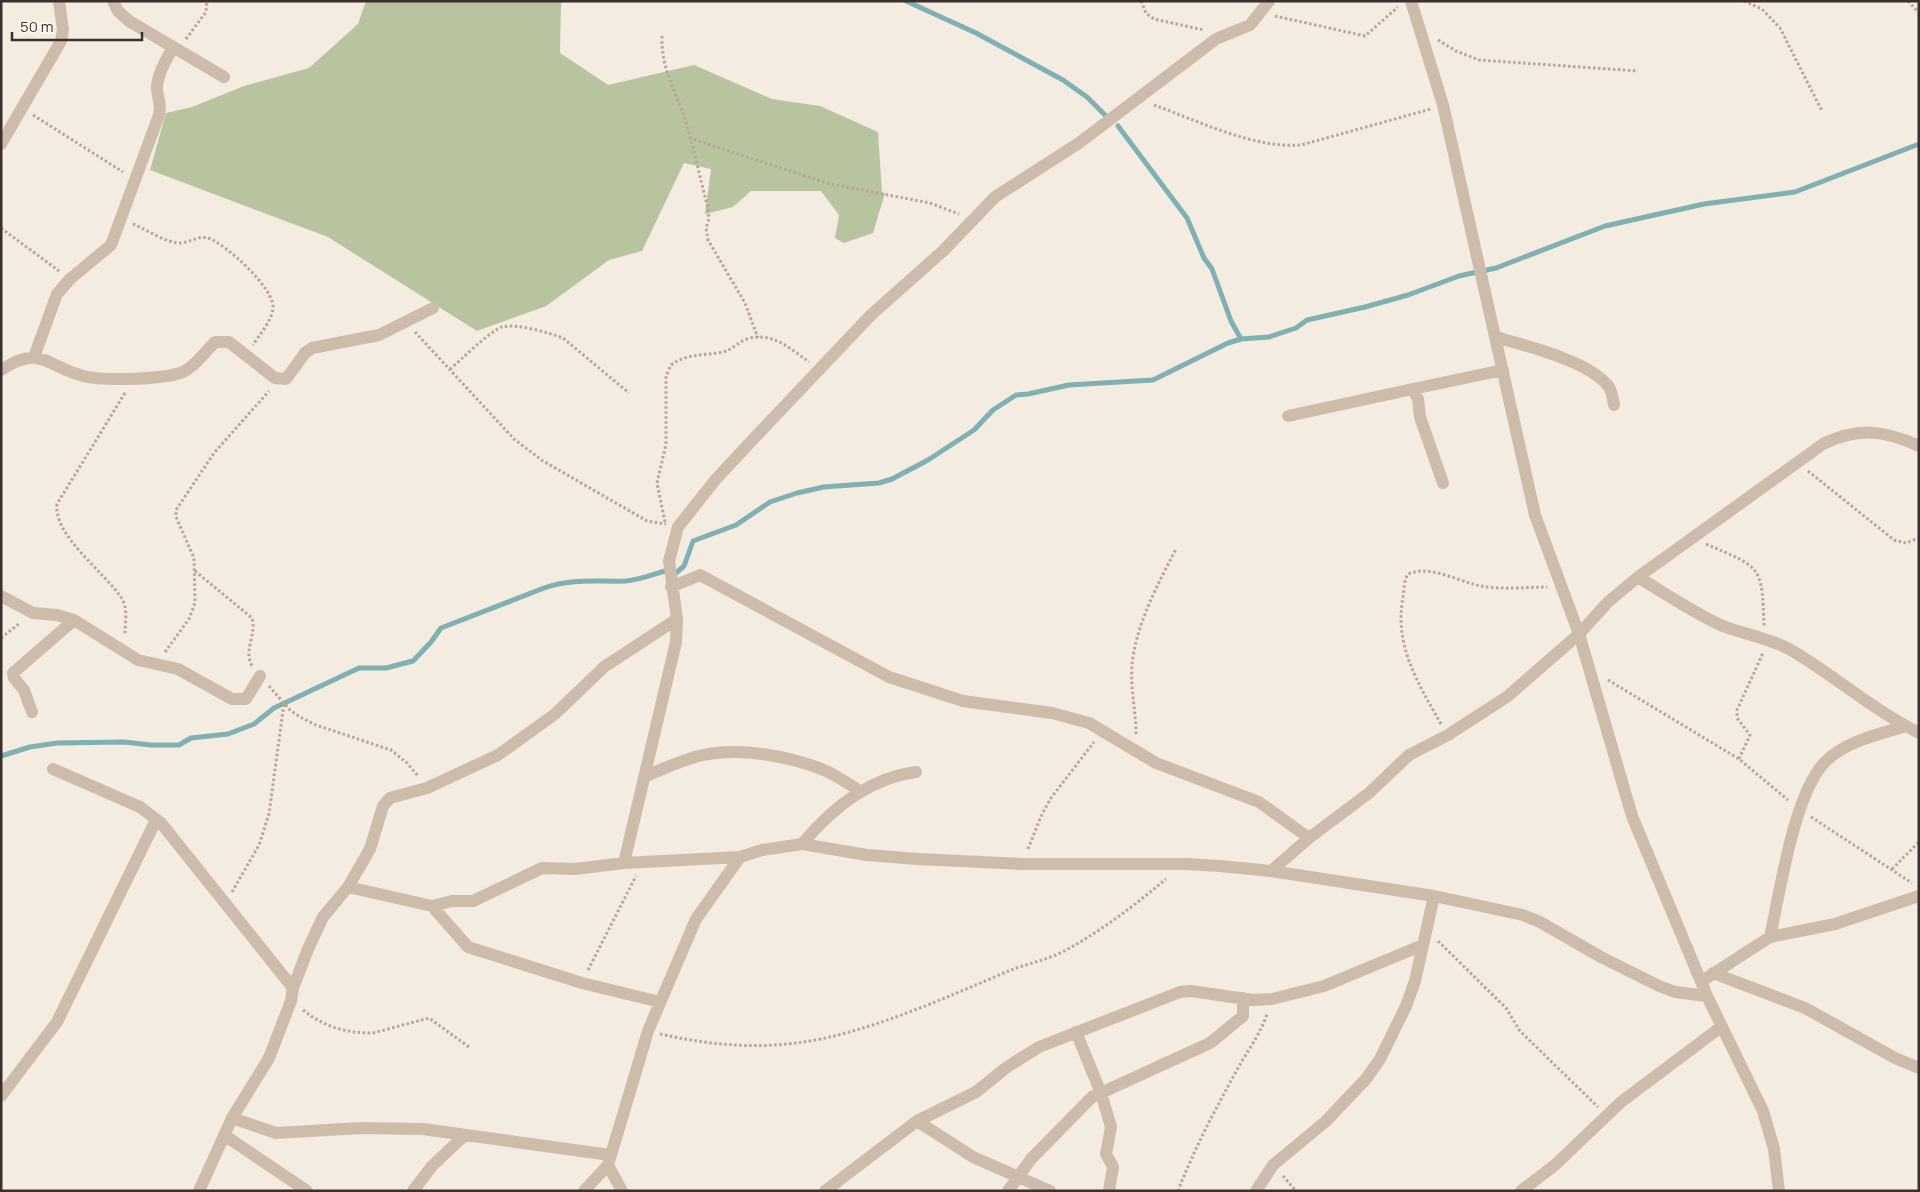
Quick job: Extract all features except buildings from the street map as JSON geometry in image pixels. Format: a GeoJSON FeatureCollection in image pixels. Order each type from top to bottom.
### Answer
{"type":"FeatureCollection","features":[{"type":"Feature","properties":{"kind":"street"},"geometry":{"type":"LineString","coordinates":[[1,144],[61,41],[63,30],[59,1]]}},
{"type":"Feature","properties":{"kind":"street"},"geometry":{"type":"LineString","coordinates":[[113,1],[118,11],[129,21],[224,77]]}},
{"type":"Feature","properties":{"kind":"street"},"geometry":{"type":"LineString","coordinates":[[624,863],[676,642],[678,618],[671,587],[669,561],[678,527],[716,479],[871,315],[943,250],[995,197],[1079,143],[1216,39],[1250,25],[1269,1]]}},
{"type":"Feature","properties":{"kind":"street"},"geometry":{"type":"LineString","coordinates":[[1411,3],[1421,29],[1443,105],[1496,337],[1529,494],[1579,634],[1632,816],[1707,996],[1763,1111],[1774,1149],[1779,1191]]}},
{"type":"Feature","properties":{"kind":"street"},"geometry":{"type":"LineString","coordinates":[[34,357],[53,301],[70,279],[111,245],[159,115],[161,102],[157,91],[158,78],[176,48]]}},
{"type":"Feature","properties":{"kind":"street"},"geometry":{"type":"LineString","coordinates":[[1,370],[18,358],[34,357],[86,377],[102,379],[171,376],[187,370],[215,342],[220,340],[229,342],[278,380],[286,380],[312,348],[371,337],[434,308]]}},
{"type":"Feature","properties":{"kind":"street"},"geometry":{"type":"LineString","coordinates":[[1496,337],[1536,349],[1594,372],[1610,388],[1614,405]]}},
{"type":"Feature","properties":{"kind":"street"},"geometry":{"type":"LineString","coordinates":[[1288,416],[1503,370]]}},
{"type":"Feature","properties":{"kind":"street"},"geometry":{"type":"LineString","coordinates":[[1413,389],[1418,400],[1420,417],[1443,482]]}},
{"type":"Feature","properties":{"kind":"street"},"geometry":{"type":"LineString","coordinates":[[1271,871],[1309,838],[1369,793],[1409,755],[1448,735],[1508,696],[1579,634],[1608,602],[1638,577],[1691,537],[1746,502],[1823,444],[1848,433],[1886,433],[1919,446]]}},
{"type":"Feature","properties":{"kind":"street"},"geometry":{"type":"LineString","coordinates":[[671,587],[700,575],[889,677],[963,701],[1052,713],[1089,723],[1168,768],[1228,788],[1259,802],[1309,838]]}},
{"type":"Feature","properties":{"kind":"street"},"geometry":{"type":"LineString","coordinates":[[1638,577],[1709,619],[1733,630],[1766,639],[1793,652],[1919,733]]}},
{"type":"Feature","properties":{"kind":"street"},"geometry":{"type":"LineString","coordinates":[[1,596],[33,613],[57,615],[74,620],[138,660],[178,669],[236,700],[246,699],[260,676]]}},
{"type":"Feature","properties":{"kind":"street"},"geometry":{"type":"LineString","coordinates":[[199,1191],[232,1118],[267,1064],[291,1002],[293,988],[323,917],[348,887],[370,849],[386,801],[397,795],[427,788],[507,749],[555,714],[604,667],[678,618]]}},
{"type":"Feature","properties":{"kind":"street"},"geometry":{"type":"LineString","coordinates":[[32,712],[24,690],[14,678],[13,673],[74,620]]}},
{"type":"Feature","properties":{"kind":"street"},"geometry":{"type":"LineString","coordinates":[[1770,937],[1800,809],[1818,770],[1827,760],[1865,739],[1906,726]]}},
{"type":"Feature","properties":{"kind":"street"},"geometry":{"type":"LineString","coordinates":[[646,776],[684,760],[723,752],[761,755],[808,765],[826,771],[860,791]]}},
{"type":"Feature","properties":{"kind":"street"},"geometry":{"type":"LineString","coordinates":[[53,769],[140,807],[167,829],[293,988]]}},
{"type":"Feature","properties":{"kind":"street"},"geometry":{"type":"LineString","coordinates":[[802,844],[830,814],[860,791],[896,774],[916,772]]}},
{"type":"Feature","properties":{"kind":"street"},"geometry":{"type":"LineString","coordinates":[[1,1096],[57,1022],[156,820]]}},
{"type":"Feature","properties":{"kind":"street"},"geometry":{"type":"LineString","coordinates":[[348,887],[432,906],[452,901],[473,901],[542,868],[575,869],[624,863],[740,856],[762,850],[802,844],[867,855],[1023,864],[1186,864],[1271,871],[1434,896],[1532,918],[1601,957],[1659,986],[1676,992],[1707,996]]}},
{"type":"Feature","properties":{"kind":"street"},"geometry":{"type":"LineString","coordinates":[[584,1191],[610,1160],[648,1030],[696,919],[740,856]]}},
{"type":"Feature","properties":{"kind":"street"},"geometry":{"type":"LineString","coordinates":[[1256,1191],[1273,1165],[1325,1122],[1366,1079],[1380,1058],[1406,1006],[1423,946],[1434,896]]}},
{"type":"Feature","properties":{"kind":"street"},"geometry":{"type":"LineString","coordinates":[[1702,981],[1770,937],[1835,924],[1919,896]]}},
{"type":"Feature","properties":{"kind":"street"},"geometry":{"type":"LineString","coordinates":[[432,906],[468,946],[582,983],[660,1002]]}},
{"type":"Feature","properties":{"kind":"street"},"geometry":{"type":"LineString","coordinates":[[825,1191],[917,1122],[976,1092],[1007,1067],[1039,1047],[1180,992],[1191,991],[1243,998],[1272,999],[1324,986],[1423,946]]}},
{"type":"Feature","properties":{"kind":"street"},"geometry":{"type":"LineString","coordinates":[[1713,973],[1805,1008],[1894,1058],[1919,1068]]}},
{"type":"Feature","properties":{"kind":"street"},"geometry":{"type":"LineString","coordinates":[[1008,1191],[1031,1159],[1087,1101],[1215,1040],[1244,1016],[1243,998]]}},
{"type":"Feature","properties":{"kind":"street"},"geometry":{"type":"LineString","coordinates":[[1521,1191],[1555,1165],[1647,1081],[1721,1027]]}},
{"type":"Feature","properties":{"kind":"street"},"geometry":{"type":"LineString","coordinates":[[1076,1032],[1101,1093],[1111,1127],[1106,1154],[1113,1171],[1109,1191]]}},
{"type":"Feature","properties":{"kind":"street"},"geometry":{"type":"LineString","coordinates":[[232,1118],[276,1133],[361,1128],[423,1129],[610,1160]]}},
{"type":"Feature","properties":{"kind":"street"},"geometry":{"type":"LineString","coordinates":[[917,1122],[966,1153],[1050,1191]]}},
{"type":"Feature","properties":{"kind":"street"},"geometry":{"type":"LineString","coordinates":[[224,1135],[308,1191]]}},
{"type":"Feature","properties":{"kind":"street"},"geometry":{"type":"LineString","coordinates":[[413,1191],[432,1166],[465,1135]]}},
{"type":"Feature","properties":{"kind":"street"},"geometry":{"type":"LineString","coordinates":[[610,1160],[622,1191]]}},
{"type":"Feature","properties":{"kind":"path"},"geometry":{"type":"LineString","coordinates":[[176,48],[206,12],[206,1]]}},
{"type":"Feature","properties":{"kind":"path"},"geometry":{"type":"LineString","coordinates":[[1141,1],[1146,12],[1154,19],[1227,34]]}},
{"type":"Feature","properties":{"kind":"path"},"geometry":{"type":"LineString","coordinates":[[1744,1],[1762,9],[1780,28],[1822,111]]}},
{"type":"Feature","properties":{"kind":"path"},"geometry":{"type":"LineString","coordinates":[[1908,1],[1919,13]]}},
{"type":"Feature","properties":{"kind":"path"},"geometry":{"type":"LineString","coordinates":[[1262,12],[1305,24],[1365,36],[1411,3]]}},
{"type":"Feature","properties":{"kind":"path"},"geometry":{"type":"LineString","coordinates":[[1421,29],[1456,50],[1479,60],[1638,71]]}},
{"type":"Feature","properties":{"kind":"path"},"geometry":{"type":"LineString","coordinates":[[662,36],[665,72],[685,120],[708,208],[709,220],[706,228],[708,240],[745,303],[758,338]]}},
{"type":"Feature","properties":{"kind":"path"},"geometry":{"type":"LineString","coordinates":[[1137,98],[1259,142],[1288,146],[1301,145],[1443,105]]}},
{"type":"Feature","properties":{"kind":"path"},"geometry":{"type":"LineString","coordinates":[[22,108],[134,179]]}},
{"type":"Feature","properties":{"kind":"path"},"geometry":{"type":"LineString","coordinates":[[689,138],[830,184],[930,204],[971,220]]}},
{"type":"Feature","properties":{"kind":"path"},"geometry":{"type":"LineString","coordinates":[[120,218],[173,242],[185,242],[199,237],[210,239],[228,249],[241,260],[268,293],[273,306],[270,319],[246,356]]}},
{"type":"Feature","properties":{"kind":"path"},"geometry":{"type":"LineString","coordinates":[[1,228],[70,279]]}},
{"type":"Feature","properties":{"kind":"path"},"geometry":{"type":"LineString","coordinates":[[406,322],[514,439],[543,461],[647,521],[678,527]]}},
{"type":"Feature","properties":{"kind":"path"},"geometry":{"type":"LineString","coordinates":[[450,369],[499,328],[511,326],[563,338],[629,393]]}},
{"type":"Feature","properties":{"kind":"path"},"geometry":{"type":"LineString","coordinates":[[666,524],[657,478],[666,444],[666,376],[671,365],[690,355],[723,352],[746,339],[758,338],[781,341],[819,370]]}},
{"type":"Feature","properties":{"kind":"path"},"geometry":{"type":"LineString","coordinates":[[125,652],[125,614],[122,600],[72,541],[58,519],[56,510],[57,504],[134,378]]}},
{"type":"Feature","properties":{"kind":"path"},"geometry":{"type":"LineString","coordinates":[[156,665],[193,612],[195,604],[193,553],[176,517],[176,510],[214,453],[278,380]]}},
{"type":"Feature","properties":{"kind":"path"},"geometry":{"type":"LineString","coordinates":[[1799,461],[1812,476],[1894,540],[1906,543],[1919,538]]}},
{"type":"Feature","properties":{"kind":"path"},"geometry":{"type":"LineString","coordinates":[[1691,537],[1750,563],[1758,573],[1763,590],[1766,639],[1738,710],[1737,718],[1750,735],[1739,759]]}},
{"type":"Feature","properties":{"kind":"path"},"geometry":{"type":"LineString","coordinates":[[1136,750],[1132,663],[1155,588],[1176,549]]}},
{"type":"Feature","properties":{"kind":"path"},"geometry":{"type":"LineString","coordinates":[[194,571],[252,618],[255,626],[248,652],[249,662],[284,703],[300,717],[316,725],[391,750],[407,763],[427,788]]}},
{"type":"Feature","properties":{"kind":"path"},"geometry":{"type":"LineString","coordinates":[[1448,735],[1417,681],[1402,640],[1400,619],[1408,574],[1413,572],[1436,572],[1488,588],[1562,586]]}},
{"type":"Feature","properties":{"kind":"path"},"geometry":{"type":"LineString","coordinates":[[1,638],[33,613]]}},
{"type":"Feature","properties":{"kind":"path"},"geometry":{"type":"LineString","coordinates":[[1590,674],[1607,680],[1739,759],[1800,809],[1919,888]]}},
{"type":"Feature","properties":{"kind":"path"},"geometry":{"type":"LineString","coordinates":[[226,903],[259,845],[269,814],[284,703]]}},
{"type":"Feature","properties":{"kind":"path"},"geometry":{"type":"LineString","coordinates":[[1023,864],[1042,814],[1051,798],[1103,730]]}},
{"type":"Feature","properties":{"kind":"path"},"geometry":{"type":"LineString","coordinates":[[1892,869],[1919,842]]}},
{"type":"Feature","properties":{"kind":"path"},"geometry":{"type":"LineString","coordinates":[[582,983],[643,862]]}},
{"type":"Feature","properties":{"kind":"path"},"geometry":{"type":"LineString","coordinates":[[648,1030],[680,1038],[751,1046],[796,1043],[833,1036],[945,998],[1026,964],[1065,951],[1113,922],[1186,864]]}},
{"type":"Feature","properties":{"kind":"path"},"geometry":{"type":"LineString","coordinates":[[1426,930],[1506,1008],[1520,1031],[1608,1116]]}},
{"type":"Feature","properties":{"kind":"path"},"geometry":{"type":"LineString","coordinates":[[1178,1191],[1185,1172],[1238,1068],[1265,1022],[1272,999]]}},
{"type":"Feature","properties":{"kind":"path"},"geometry":{"type":"LineString","coordinates":[[291,1002],[322,1024],[354,1032],[373,1033],[429,1018],[469,1048]]}},
{"type":"Feature","properties":{"kind":"path"},"geometry":{"type":"LineString","coordinates":[[1273,1165],[1296,1191]]}},
{"type":"Feature","properties":{"kind":"green space"},"geometry":{"type":"Polygon","coordinates":[[[366,1],[566,1],[561,3],[560,53],[608,85],[694,65],[772,99],[820,106],[878,132],[882,193],[885,193],[873,233],[844,243],[835,238],[839,215],[821,191],[751,191],[733,207],[705,214],[711,169],[684,163],[642,251],[609,260],[546,306],[477,331],[328,237],[150,170],[166,113],[192,107],[244,86],[309,68],[358,24],[366,1]]]}},
{"type":"Feature","properties":{"kind":"waterway"},"geometry":{"type":"LineString","coordinates":[[906,1],[976,33],[1063,80],[1087,97],[1109,119]]}},
{"type":"Feature","properties":{"kind":"waterway"},"geometry":{"type":"LineString","coordinates":[[1118,126],[1187,218],[1204,258],[1212,269],[1231,321],[1241,339]]}},
{"type":"Feature","properties":{"kind":"waterway"},"geometry":{"type":"LineString","coordinates":[[676,573],[684,566],[693,541],[736,525],[770,502],[797,493],[824,487],[879,483],[892,479],[928,460],[974,430],[993,410],[1016,395],[1069,385],[1153,380],[1228,343],[1241,339],[1269,337],[1296,328],[1307,320],[1365,307],[1408,295],[1459,276],[1496,268],[1605,226],[1704,204],[1795,192],[1919,144]]}},
{"type":"Feature","properties":{"kind":"waterway"},"geometry":{"type":"LineString","coordinates":[[1,756],[30,747],[57,743],[124,742],[151,745],[179,745],[191,738],[228,734],[254,724],[274,708],[359,668],[386,668],[413,661],[441,628],[544,588],[564,583],[585,581],[626,581],[665,571]]}}]}
